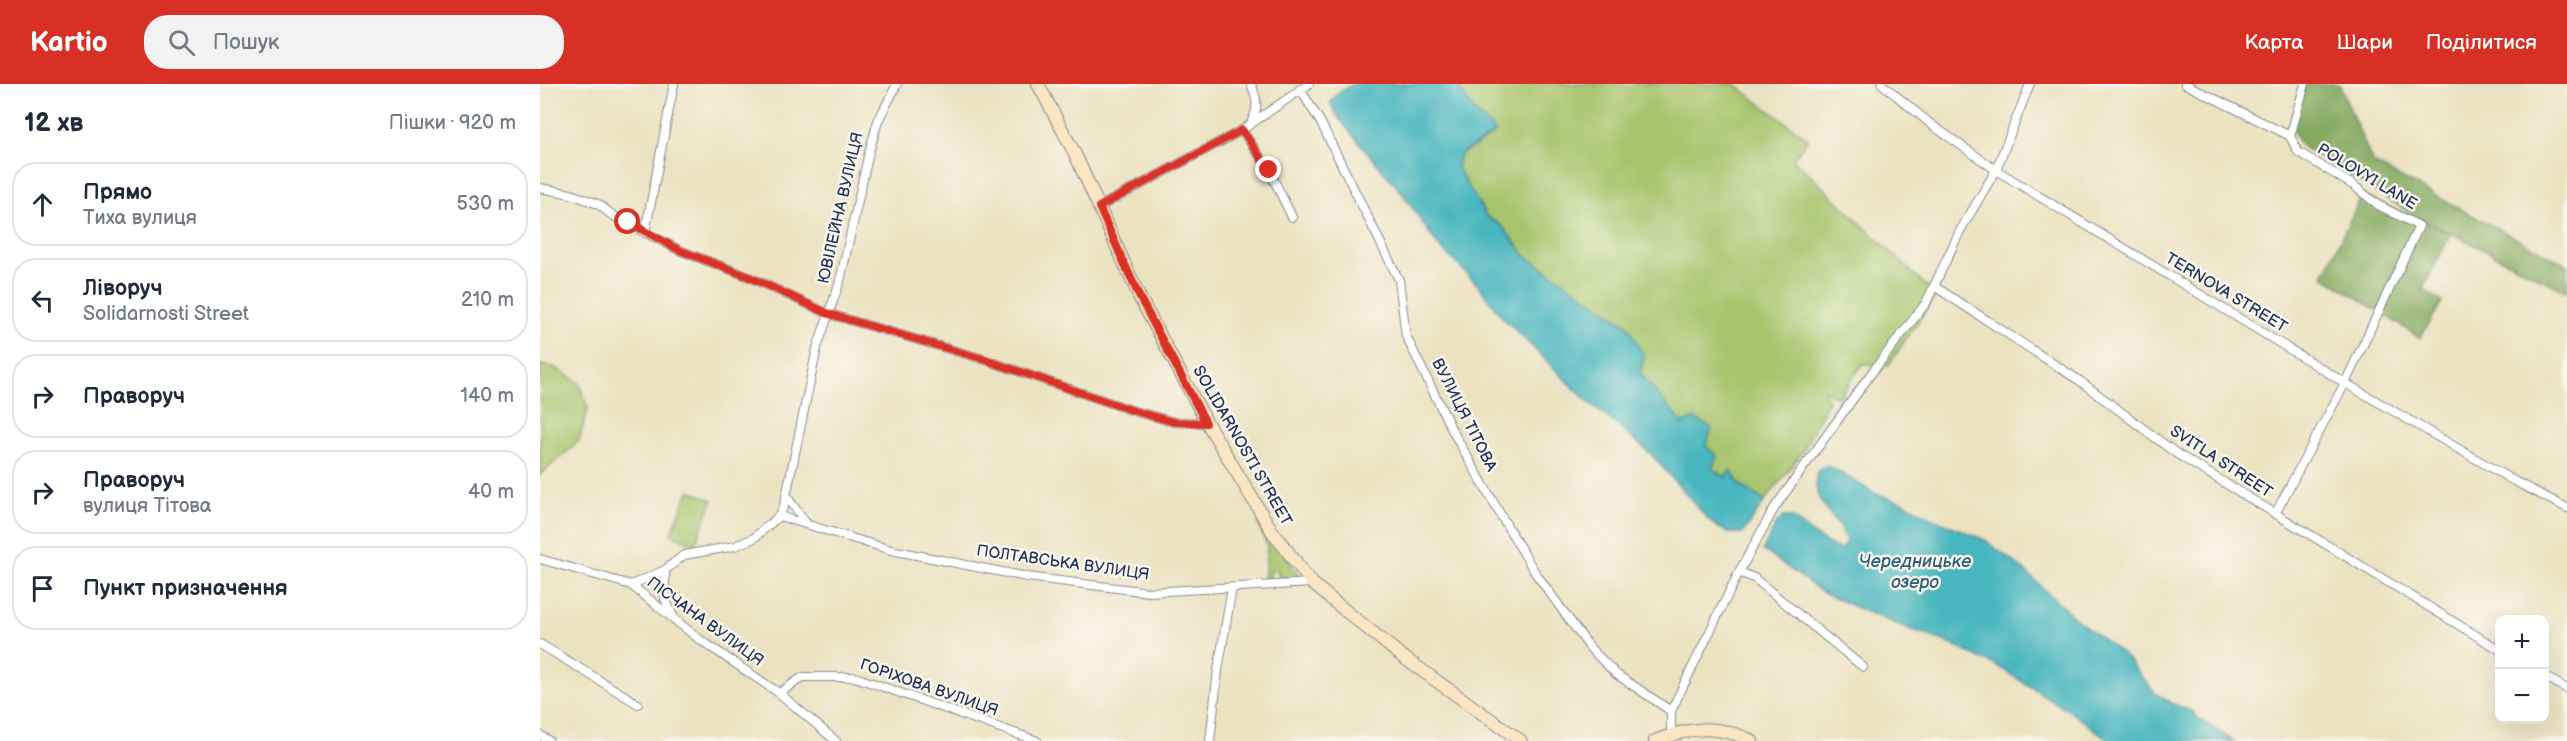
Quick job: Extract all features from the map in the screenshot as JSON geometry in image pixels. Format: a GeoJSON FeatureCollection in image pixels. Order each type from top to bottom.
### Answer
{"type":"FeatureCollection","features":[{"type":"Feature","properties":{"kind":"main road","name":"SOLIDARNOSTI STREET"},"geometry":{"type":"LineString","coordinates":[[1038,84],[1099,207],[1140,298],[1206,423],[1272,531],[1312,583],[1403,657],[1521,741]]}},
{"type":"Feature","properties":{"kind":"main road"},"geometry":{"type":"LineString","coordinates":[[1655,741],[1694,728],[1721,729],[1752,741]]}},
{"type":"Feature","properties":{"kind":"street"},"geometry":{"type":"LineString","coordinates":[[645,233],[674,84]]}},
{"type":"Feature","properties":{"kind":"street","name":"ЮВІЛЕЙНА ВУЛИЦЯ"},"geometry":{"type":"LineString","coordinates":[[779,516],[787,497],[817,348],[840,281],[869,152],[878,120],[897,84]]}},
{"type":"Feature","properties":{"kind":"street"},"geometry":{"type":"LineString","coordinates":[[1250,124],[1257,108],[1257,100],[1251,84]]}},
{"type":"Feature","properties":{"kind":"street"},"geometry":{"type":"LineString","coordinates":[[1099,207],[1242,130],[1309,84]]}},
{"type":"Feature","properties":{"kind":"street","name":"TERNOVA STREET"},"geometry":{"type":"LineString","coordinates":[[1882,84],[1932,125],[1996,170],[2345,383],[2514,481],[2567,508]]}},
{"type":"Feature","properties":{"kind":"street"},"geometry":{"type":"LineString","coordinates":[[1671,735],[1671,711],[1739,572],[1775,507],[1873,371],[1926,303],[1960,231],[1996,170],[2030,84]]}},
{"type":"Feature","properties":{"kind":"street","name":"POLOVYI LANE"},"geometry":{"type":"LineString","coordinates":[[2185,84],[2290,136],[2298,152],[2353,185],[2378,205],[2420,226],[2345,383]]}},
{"type":"Feature","properties":{"kind":"street"},"geometry":{"type":"LineString","coordinates":[[2290,136],[2305,84]]}},
{"type":"Feature","properties":{"kind":"street","name":"ВУЛИЦЯ ТІТОВА"},"geometry":{"type":"LineString","coordinates":[[1300,89],[1321,123],[1389,257],[1399,280],[1406,336],[1452,430],[1497,509],[1536,574],[1590,648],[1616,674],[1671,711]]}},
{"type":"Feature","properties":{"kind":"street"},"geometry":{"type":"LineString","coordinates":[[1242,130],[1269,170],[1292,217]]}},
{"type":"Feature","properties":{"kind":"street"},"geometry":{"type":"LineString","coordinates":[[540,188],[571,194],[598,204],[612,215],[645,233],[829,314],[980,358],[1134,411],[1174,422],[1206,423]]}},
{"type":"Feature","properties":{"kind":"street","name":"SVITLA STREET"},"geometry":{"type":"LineString","coordinates":[[1934,286],[2080,381],[2177,454],[2495,648]]}},
{"type":"Feature","properties":{"kind":"street"},"geometry":{"type":"LineString","coordinates":[[2275,514],[2345,383]]}},
{"type":"Feature","properties":{"kind":"street"},"geometry":{"type":"LineString","coordinates":[[787,497],[795,511],[807,524]]}},
{"type":"Feature","properties":{"kind":"street"},"geometry":{"type":"LineString","coordinates":[[631,585],[665,570],[684,555],[735,546],[754,538],[779,516]]}},
{"type":"Feature","properties":{"kind":"street","name":"ПОЛТАВСЬКА ВУЛИЦЯ"},"geometry":{"type":"LineString","coordinates":[[779,516],[891,550],[1027,577],[1149,592],[1312,583]]}},
{"type":"Feature","properties":{"kind":"street","name":"ПІСЧАНА ВУЛИЦЯ"},"geometry":{"type":"LineString","coordinates":[[540,559],[631,585],[699,639],[779,693],[836,741]]}},
{"type":"Feature","properties":{"kind":"street"},"geometry":{"type":"LineString","coordinates":[[665,570],[664,599],[675,618]]}},
{"type":"Feature","properties":{"kind":"street"},"geometry":{"type":"LineString","coordinates":[[1739,572],[1754,578],[1863,667]]}},
{"type":"Feature","properties":{"kind":"street"},"geometry":{"type":"LineString","coordinates":[[1210,741],[1218,670],[1232,588]]}},
{"type":"Feature","properties":{"kind":"street"},"geometry":{"type":"LineString","coordinates":[[540,644],[638,704]]}},
{"type":"Feature","properties":{"kind":"street","name":"ГОРІХОВА ВУЛИЦЯ"},"geometry":{"type":"LineString","coordinates":[[779,693],[803,677],[855,677],[1037,741]]}},
{"type":"Feature","properties":{"kind":"street"},"geometry":{"type":"LineString","coordinates":[[2549,679],[2567,689]]}},
{"type":"Feature","properties":{"kind":"street"},"geometry":{"type":"LineString","coordinates":[[540,735],[549,741]]}},
{"type":"Feature","properties":{"kind":"green space"},"geometry":{"type":"Polygon","coordinates":[[[1456,84],[1736,84],[1808,139],[1793,159],[1936,295],[1888,366],[1863,364],[1838,398],[1824,390],[1828,401],[1803,451],[1765,501],[1739,484],[1731,470],[1725,477],[1712,469],[1683,424],[1640,373],[1627,325],[1526,256],[1501,225],[1487,217],[1457,168],[1460,154],[1496,132],[1476,113],[1456,84]]]}},
{"type":"Feature","properties":{"kind":"green space"},"geometry":{"type":"Polygon","coordinates":[[[2306,84],[2339,84],[2373,163],[2567,265],[2567,292],[2407,211],[2300,145],[2292,127],[2306,84]]]}},
{"type":"Feature","properties":{"kind":"green space"},"geometry":{"type":"Polygon","coordinates":[[[2362,195],[2451,234],[2423,289],[2442,302],[2420,338],[2323,276],[2362,195]]]}},
{"type":"Feature","properties":{"kind":"green space"},"geometry":{"type":"Polygon","coordinates":[[[540,365],[554,367],[579,383],[588,408],[579,441],[540,475],[540,365]]]}},
{"type":"Feature","properties":{"kind":"green space"},"geometry":{"type":"Polygon","coordinates":[[[689,490],[713,500],[695,544],[671,534],[689,490]]]}},
{"type":"Feature","properties":{"kind":"green space"},"geometry":{"type":"Polygon","coordinates":[[[1262,522],[1299,575],[1296,578],[1282,580],[1278,571],[1271,570],[1269,582],[1264,582],[1267,546],[1258,523],[1262,522]]]}},
{"type":"Feature","properties":{"kind":"water"},"geometry":{"type":"Polygon","coordinates":[[[1353,84],[1456,84],[1476,113],[1496,132],[1460,154],[1457,168],[1487,217],[1501,225],[1526,256],[1627,325],[1644,356],[1640,373],[1683,424],[1694,418],[1712,428],[1706,446],[1717,456],[1712,469],[1725,477],[1731,469],[1739,484],[1765,501],[1743,533],[1730,533],[1717,527],[1706,517],[1651,454],[1584,398],[1503,318],[1477,284],[1437,244],[1403,194],[1340,120],[1330,103],[1339,92],[1353,84]]]}},
{"type":"Feature","properties":{"kind":"water","name":"Чередницьке озеро"},"geometry":{"type":"Polygon","coordinates":[[[1825,466],[1876,494],[1905,503],[1930,517],[1985,540],[2024,570],[2076,619],[2125,656],[2155,693],[2193,712],[2199,719],[2234,741],[2111,741],[2063,707],[1999,667],[1944,641],[1893,623],[1825,594],[1763,550],[1776,524],[1783,517],[1792,517],[1815,536],[1840,550],[1846,542],[1839,525],[1818,495],[1817,472],[1825,466]]]}},
{"type":"Feature","properties":{"kind":"route"},"geometry":{"type":"LineString","coordinates":[[628,222],[679,250],[747,276],[829,314],[980,358],[1134,411],[1174,422],[1206,423],[1140,298],[1099,207],[1242,130],[1269,170]]}}]}
